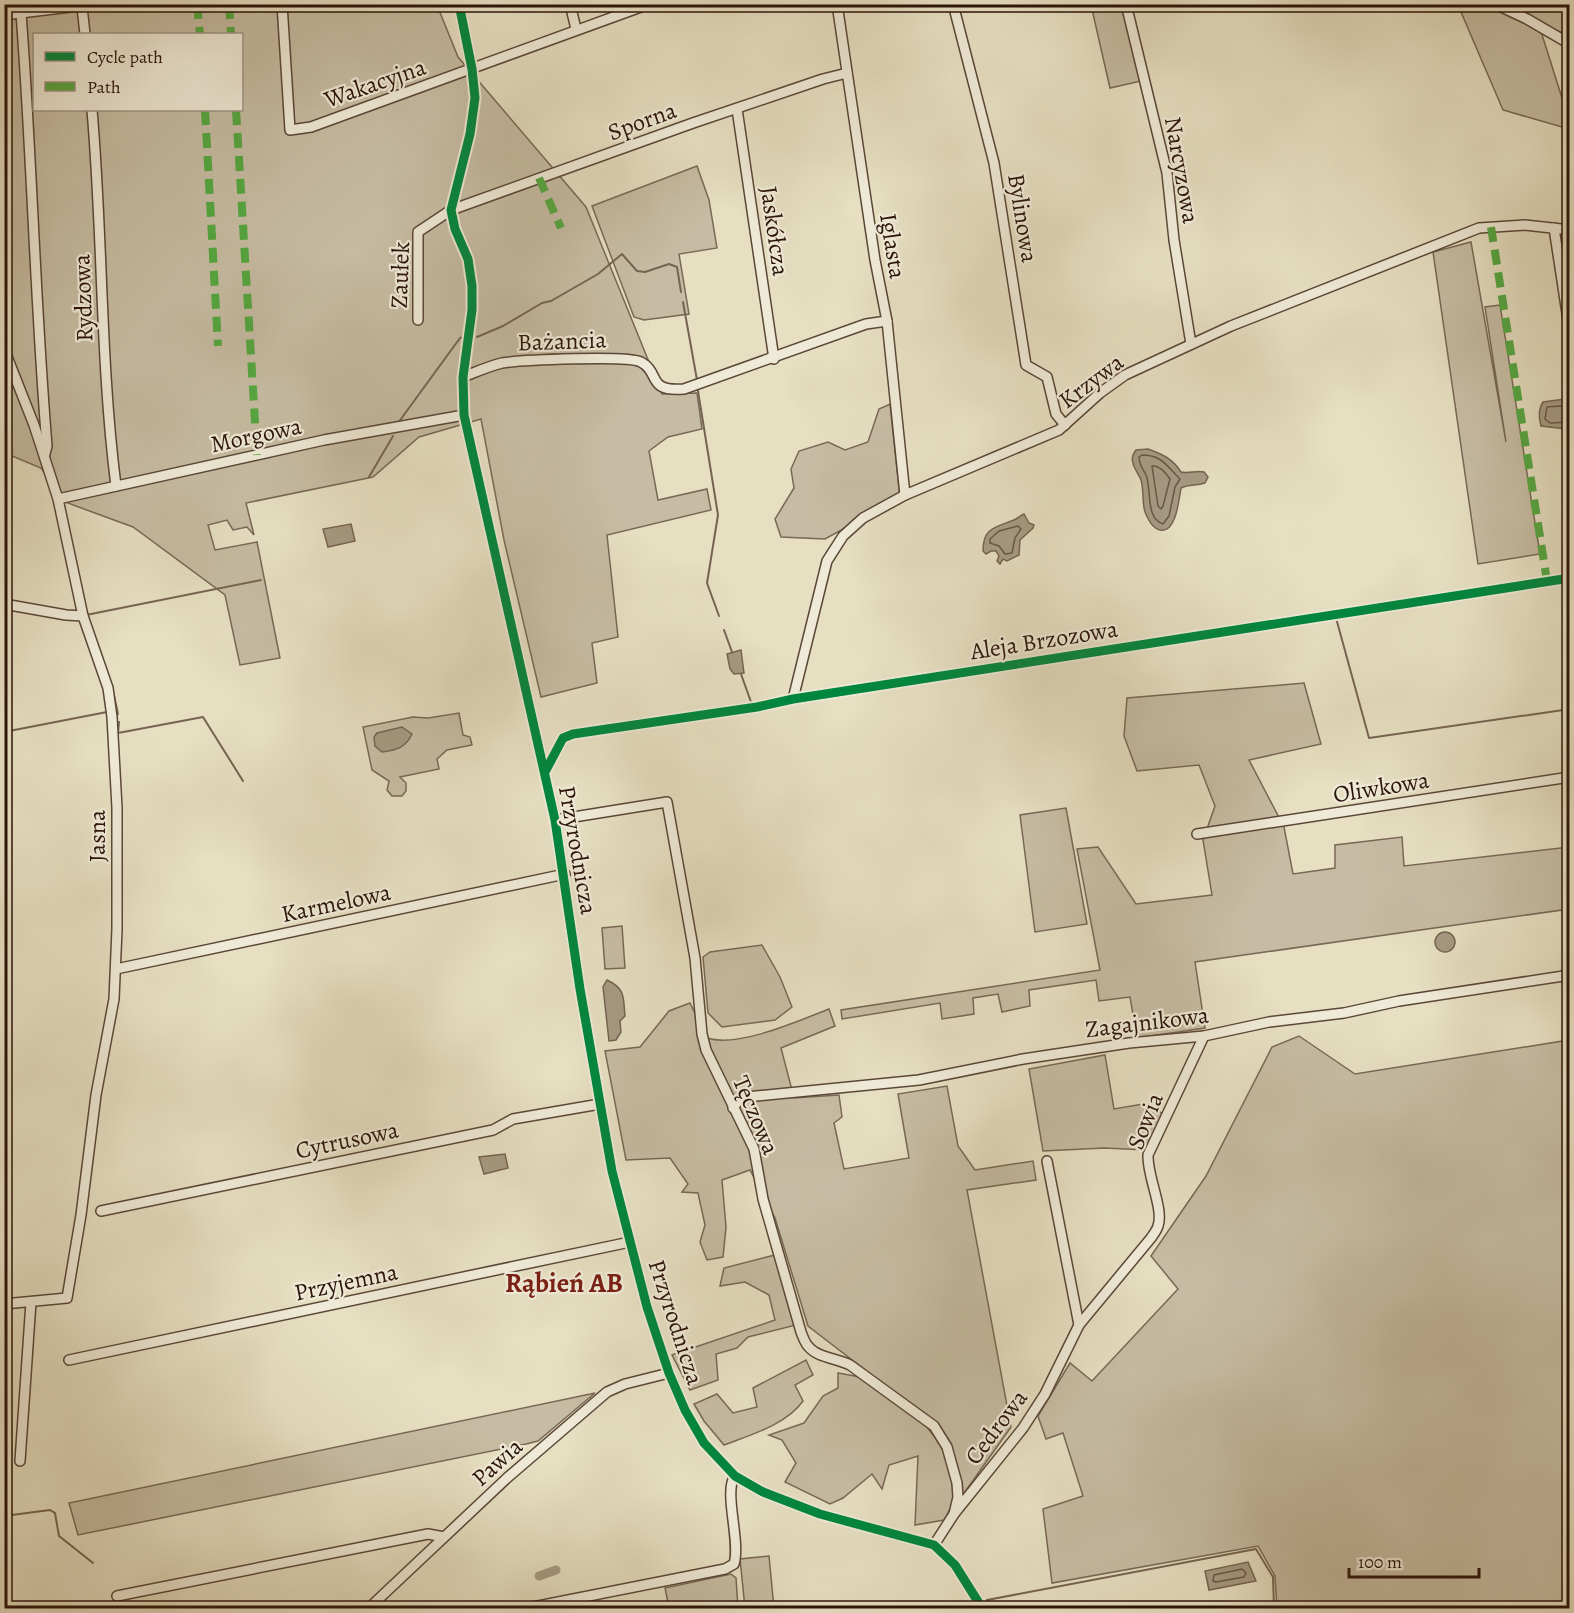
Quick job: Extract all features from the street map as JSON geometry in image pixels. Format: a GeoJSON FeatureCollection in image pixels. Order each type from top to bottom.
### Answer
{"type":"FeatureCollection","features":[{"type":"Feature","properties":{"kind":"street"},"geometry":{"type":"LineString","coordinates":[[4,15],[95,4]]}},
{"type":"Feature","properties":{"kind":"street","name":"Wakacyjna"},"geometry":{"type":"LineString","coordinates":[[282,4],[290,130],[311,127],[649,4]]}},
{"type":"Feature","properties":{"kind":"street","name":"Przyrodnicza"},"geometry":{"type":"LineString","coordinates":[[459,4],[472,69],[474,98],[473,116],[451,210],[455,229],[468,259],[472,286],[472,310],[463,377],[464,415],[555,820],[565,874],[580,989],[612,1171],[647,1307],[669,1373],[685,1410],[704,1443],[735,1476],[763,1492],[820,1514],[934,1545]]}},
{"type":"Feature","properties":{"kind":"street"},"geometry":{"type":"LineString","coordinates":[[570,4],[576,29]]}},
{"type":"Feature","properties":{"kind":"street","name":"Iglasta"},"geometry":{"type":"LineString","coordinates":[[837,4],[875,261],[887,321],[905,495]]}},
{"type":"Feature","properties":{"kind":"street","name":"Bylinowa"},"geometry":{"type":"LineString","coordinates":[[953,4],[994,163],[1026,365],[1047,377],[1056,414],[1065,425]]}},
{"type":"Feature","properties":{"kind":"street","name":"Narcyzowa"},"geometry":{"type":"LineString","coordinates":[[1126,4],[1167,173],[1174,240],[1191,344]]}},
{"type":"Feature","properties":{"kind":"street"},"geometry":{"type":"LineString","coordinates":[[1495,4],[1527,19],[1569,44]]}},
{"type":"Feature","properties":{"kind":"street"},"geometry":{"type":"LineString","coordinates":[[82,7],[85,33]]}},
{"type":"Feature","properties":{"kind":"street"},"geometry":{"type":"LineString","coordinates":[[21,14],[47,446],[44,456]]}},
{"type":"Feature","properties":{"kind":"street","name":"Sporna"},"geometry":{"type":"LineString","coordinates":[[451,210],[823,79],[847,73]]}},
{"type":"Feature","properties":{"kind":"street","name":"Jaskółcza"},"geometry":{"type":"LineString","coordinates":[[737,109],[774,359]]}},
{"type":"Feature","properties":{"kind":"street","name":"Rydzowa"},"geometry":{"type":"LineString","coordinates":[[92,111],[105,356],[116,486]]}},
{"type":"Feature","properties":{"kind":"street","name":"Zaułek"},"geometry":{"type":"LineString","coordinates":[[418,320],[418,232],[451,210]]}},
{"type":"Feature","properties":{"kind":"street","name":"Krzywa"},"geometry":{"type":"LineString","coordinates":[[793,699],[820,583],[832,551],[843,536],[863,518],[905,495],[1049,435],[1065,425],[1100,393],[1125,375],[1191,344],[1479,228],[1525,225],[1569,230]]}},
{"type":"Feature","properties":{"kind":"street"},"geometry":{"type":"LineString","coordinates":[[1554,228],[1569,333]]}},
{"type":"Feature","properties":{"kind":"street"},"geometry":{"type":"LineString","coordinates":[[774,359],[866,324],[887,321]]}},
{"type":"Feature","properties":{"kind":"street","name":"Jasna"},"geometry":{"type":"LineString","coordinates":[[4,349],[34,425],[58,499],[83,616],[108,688],[112,717],[117,808],[114,999],[96,1095],[81,1215],[67,1298],[4,1304]]}},
{"type":"Feature","properties":{"kind":"street","name":"Bażancia"},"geometry":{"type":"LineString","coordinates":[[463,377],[488,367],[514,362],[622,358],[640,361],[648,368],[654,380],[662,387],[672,390],[684,389],[774,359]]}},
{"type":"Feature","properties":{"kind":"street","name":"Morgowa"},"geometry":{"type":"LineString","coordinates":[[58,499],[324,440],[464,415]]}},
{"type":"Feature","properties":{"kind":"street","name":"Aleja Brzozowa"},"geometry":{"type":"LineString","coordinates":[[545,772],[563,738],[573,734],[1569,578]]}},
{"type":"Feature","properties":{"kind":"street"},"geometry":{"type":"LineString","coordinates":[[4,604],[83,616]]}},
{"type":"Feature","properties":{"kind":"street","name":"Oliwkowa"},"geometry":{"type":"LineString","coordinates":[[1197,834],[1569,777]]}},
{"type":"Feature","properties":{"kind":"street","name":"Tęczowa"},"geometry":{"type":"LineString","coordinates":[[555,820],[667,802],[695,958],[702,1034],[706,1050],[754,1149],[770,1226],[801,1332],[808,1347],[850,1365],[934,1426],[947,1447],[957,1483],[958,1497],[954,1514]]}},
{"type":"Feature","properties":{"kind":"street","name":"Karmelowa"},"geometry":{"type":"LineString","coordinates":[[116,969],[565,874]]}},
{"type":"Feature","properties":{"kind":"street","name":"Zagajnikowa"},"geometry":{"type":"LineString","coordinates":[[733,1108],[739,1100],[746,1096],[919,1080],[1023,1059],[1129,1043],[1204,1036],[1269,1022],[1344,1013],[1399,1001],[1569,975]]}},
{"type":"Feature","properties":{"kind":"street","name":"Sowia"},"geometry":{"type":"LineString","coordinates":[[1158,1226],[1159,1216],[1148,1155],[1204,1036]]}},
{"type":"Feature","properties":{"kind":"street","name":"Cytrusowa"},"geometry":{"type":"LineString","coordinates":[[100,1211],[493,1130],[513,1119],[600,1104]]}},
{"type":"Feature","properties":{"kind":"street"},"geometry":{"type":"LineString","coordinates":[[1047,1161],[1079,1325]]}},
{"type":"Feature","properties":{"kind":"street","name":"Cedrowa"},"geometry":{"type":"LineString","coordinates":[[934,1545],[954,1514],[1045,1394],[1079,1325],[1151,1238],[1158,1226]]}},
{"type":"Feature","properties":{"kind":"street","name":"Przyjemna"},"geometry":{"type":"LineString","coordinates":[[69,1360],[630,1242]]}},
{"type":"Feature","properties":{"kind":"street"},"geometry":{"type":"LineString","coordinates":[[20,1461],[31,1302]]}},
{"type":"Feature","properties":{"kind":"street","name":"Pawia"},"geometry":{"type":"LineString","coordinates":[[369,1608],[507,1478],[608,1392],[625,1384],[669,1373]]}},
{"type":"Feature","properties":{"kind":"street"},"geometry":{"type":"LineString","coordinates":[[528,1608],[725,1569],[734,1564],[737,1554],[730,1490],[735,1476]]}},
{"type":"Feature","properties":{"kind":"street"},"geometry":{"type":"LineString","coordinates":[[117,1596],[428,1534],[444,1537]]}},
{"type":"Feature","properties":{"kind":"street"},"geometry":{"type":"LineString","coordinates":[[934,1545],[955,1565],[982,1608]]}},
{"type":"Feature","properties":{"kind":"shaded area"},"geometry":{"type":"Polygon","coordinates":[[[4,5],[437,5],[458,57],[586,207],[662,394],[697,393],[702,429],[668,437],[649,451],[658,500],[707,489],[711,510],[607,535],[618,637],[592,643],[597,683],[541,697],[504,540],[481,419],[419,437],[373,477],[246,503],[254,535],[247,527],[233,530],[227,520],[208,525],[215,550],[257,542],[280,658],[240,665],[225,595],[133,527],[65,502],[41,468],[5,453],[4,5]]]}},
{"type":"Feature","properties":{"kind":"shaded area"},"geometry":{"type":"Polygon","coordinates":[[[1091,5],[1122,5],[1141,81],[1110,88],[1091,5]]]}},
{"type":"Feature","properties":{"kind":"shaded area"},"geometry":{"type":"Polygon","coordinates":[[[1461,5],[1569,5],[1569,36],[1538,22],[1569,120],[1569,129],[1503,110],[1461,12],[1461,5]]]}},
{"type":"Feature","properties":{"kind":"shaded area"},"geometry":{"type":"Polygon","coordinates":[[[697,166],[709,200],[717,248],[679,254],[689,314],[644,320],[634,317],[592,206],[697,166]]]}},
{"type":"Feature","properties":{"kind":"shaded area"},"geometry":{"type":"Polygon","coordinates":[[[1471,242],[1506,442],[1485,307],[1500,305],[1540,554],[1478,564],[1433,252],[1471,242]]]}},
{"type":"Feature","properties":{"kind":"shaded area"},"geometry":{"type":"Polygon","coordinates":[[[890,404],[900,498],[825,539],[781,537],[775,519],[794,488],[791,469],[799,451],[828,442],[845,450],[868,442],[879,409],[890,404]]]}},
{"type":"Feature","properties":{"kind":"shaded area"},"geometry":{"type":"Polygon","coordinates":[[[1304,683],[1321,744],[1249,760],[1284,827],[1293,874],[1335,868],[1335,845],[1402,837],[1404,866],[1569,847],[1569,909],[1195,962],[1205,1028],[1137,1038],[1130,997],[1099,1001],[1096,980],[1029,990],[1030,1006],[1002,1012],[998,994],[973,998],[974,1014],[942,1019],[940,1003],[842,1019],[841,1010],[1100,970],[1077,849],[1098,847],[1136,904],[1212,895],[1203,840],[1215,806],[1199,765],[1137,771],[1124,736],[1127,698],[1304,683]]]}},
{"type":"Feature","properties":{"kind":"shaded area"},"geometry":{"type":"Polygon","coordinates":[[[459,713],[463,735],[470,737],[472,745],[447,750],[437,759],[439,769],[400,777],[406,783],[406,791],[402,796],[392,796],[387,790],[389,781],[372,770],[363,727],[413,717],[428,718],[459,713]]]}},
{"type":"Feature","properties":{"kind":"shaded area"},"geometry":{"type":"Polygon","coordinates":[[[1066,808],[1087,924],[1035,932],[1020,815],[1066,808]]]}},
{"type":"Feature","properties":{"kind":"shaded area"},"geometry":{"type":"Polygon","coordinates":[[[622,926],[625,968],[605,969],[602,928],[622,926]]]}},
{"type":"Feature","properties":{"kind":"shaded area"},"geometry":{"type":"Polygon","coordinates":[[[762,945],[780,977],[792,1007],[775,1020],[722,1027],[708,1013],[703,957],[710,952],[762,945]]]}},
{"type":"Feature","properties":{"kind":"shaded area"},"geometry":{"type":"Polygon","coordinates":[[[690,1003],[707,1038],[720,1040],[768,1032],[829,1009],[835,1026],[781,1048],[794,1098],[839,1095],[842,1117],[834,1123],[844,1169],[909,1158],[898,1094],[947,1086],[958,1146],[975,1170],[1033,1161],[1036,1180],[967,1190],[1011,1427],[962,1496],[949,1440],[938,1426],[808,1326],[775,1218],[750,1170],[722,1180],[726,1227],[723,1257],[707,1260],[700,1242],[705,1225],[698,1193],[682,1192],[688,1184],[670,1158],[626,1160],[605,1051],[640,1047],[669,1011],[690,1003]]]}},
{"type":"Feature","properties":{"kind":"shaded area"},"geometry":{"type":"Polygon","coordinates":[[[1299,1036],[1355,1074],[1569,1040],[1569,1608],[1277,1608],[1275,1576],[1258,1546],[1052,1583],[1043,1509],[1083,1496],[1063,1433],[1046,1439],[1038,1416],[1070,1363],[1092,1381],[1178,1289],[1151,1256],[1206,1176],[1272,1047],[1299,1036]]]}},
{"type":"Feature","properties":{"kind":"shaded area"},"geometry":{"type":"Polygon","coordinates":[[[1105,1055],[1114,1109],[1143,1104],[1162,1113],[1147,1150],[1104,1148],[1043,1151],[1029,1069],[1105,1055]]]}},
{"type":"Feature","properties":{"kind":"shaded area"},"geometry":{"type":"Polygon","coordinates":[[[775,1255],[796,1325],[748,1337],[737,1348],[716,1354],[718,1380],[690,1390],[672,1355],[775,1320],[769,1295],[745,1282],[720,1286],[724,1268],[775,1255]]]}},
{"type":"Feature","properties":{"kind":"shaded area"},"geometry":{"type":"Polygon","coordinates":[[[806,1360],[813,1375],[795,1385],[803,1401],[787,1417],[756,1433],[724,1445],[704,1421],[694,1404],[717,1394],[733,1413],[757,1407],[753,1388],[806,1360]]]}},
{"type":"Feature","properties":{"kind":"shaded area"},"geometry":{"type":"Polygon","coordinates":[[[838,1373],[860,1377],[926,1426],[950,1456],[956,1498],[944,1520],[915,1525],[918,1456],[889,1465],[882,1489],[872,1474],[843,1498],[830,1504],[785,1482],[796,1463],[782,1440],[769,1435],[804,1423],[823,1396],[838,1388],[838,1373]]]}},
{"type":"Feature","properties":{"kind":"shaded area"},"geometry":{"type":"Polygon","coordinates":[[[595,1393],[538,1441],[526,1444],[78,1535],[69,1503],[595,1393]]]}},
{"type":"Feature","properties":{"kind":"shaded area"},"geometry":{"type":"Polygon","coordinates":[[[769,1556],[774,1608],[745,1608],[740,1559],[769,1556]]]}},
{"type":"Feature","properties":{"kind":"shaded area"},"geometry":{"type":"Polygon","coordinates":[[[731,1574],[736,1578],[738,1608],[669,1608],[665,1588],[731,1574]]]}},
{"type":"Feature","properties":{"kind":"water"},"geometry":{"type":"Polygon","coordinates":[[[1565,399],[1570,414],[1566,429],[1541,426],[1539,414],[1543,402],[1565,399]]]}},
{"type":"Feature","properties":{"kind":"water"},"geometry":{"type":"Polygon","coordinates":[[[1148,449],[1167,457],[1181,472],[1204,472],[1208,477],[1205,483],[1181,488],[1176,515],[1170,527],[1165,530],[1155,527],[1147,517],[1141,480],[1132,461],[1136,450],[1148,449]]]}},
{"type":"Feature","properties":{"kind":"water"},"geometry":{"type":"Polygon","coordinates":[[[1024,514],[1029,523],[1034,525],[1033,528],[1020,540],[1019,555],[1007,561],[1003,559],[1000,564],[997,561],[999,556],[996,551],[986,554],[983,551],[985,538],[990,530],[1024,514]]]}},
{"type":"Feature","properties":{"kind":"water"},"geometry":{"type":"Polygon","coordinates":[[[351,524],[355,541],[328,547],[323,529],[351,524]]]}},
{"type":"Feature","properties":{"kind":"water"},"geometry":{"type":"Polygon","coordinates":[[[741,650],[744,673],[734,674],[730,669],[727,654],[741,650]]]}},
{"type":"Feature","properties":{"kind":"water"},"geometry":{"type":"Polygon","coordinates":[[[402,727],[412,734],[404,745],[382,752],[375,746],[374,737],[377,733],[402,727]]]}},
{"type":"Feature","properties":{"kind":"water"},"geometry":{"type":"Polygon","coordinates":[[[1445,932],[1452,935],[1455,942],[1452,949],[1445,952],[1438,949],[1435,942],[1438,935],[1445,932]]]}},
{"type":"Feature","properties":{"kind":"water"},"geometry":{"type":"Polygon","coordinates":[[[607,980],[621,990],[625,1016],[620,1021],[621,1032],[616,1040],[609,1041],[603,987],[607,980]]]}},
{"type":"Feature","properties":{"kind":"water"},"geometry":{"type":"Polygon","coordinates":[[[505,1154],[508,1168],[484,1174],[479,1157],[505,1154]]]}},
{"type":"Feature","properties":{"kind":"water"},"geometry":{"type":"Polygon","coordinates":[[[1248,1562],[1256,1581],[1209,1590],[1205,1571],[1248,1562]]]}},
{"type":"Feature","properties":{"kind":"waterway"},"geometry":{"type":"LineString","coordinates":[[477,337],[503,326],[542,303],[551,301],[598,274],[622,254],[637,271],[645,272],[669,264],[677,267],[681,292]]}},
{"type":"Feature","properties":{"kind":"waterway"},"geometry":{"type":"LineString","coordinates":[[683,302],[697,380]]}},
{"type":"Feature","properties":{"kind":"waterway"},"geometry":{"type":"LineString","coordinates":[[398,423],[460,338],[464,337]]}},
{"type":"Feature","properties":{"kind":"waterway"},"geometry":{"type":"LineString","coordinates":[[698,391],[718,515],[707,583],[719,616]]}},
{"type":"Feature","properties":{"kind":"waterway"},"geometry":{"type":"LineString","coordinates":[[369,477],[393,436]]}},
{"type":"Feature","properties":{"kind":"waterway"},"geometry":{"type":"LineString","coordinates":[[86,615],[261,580]]}},
{"type":"Feature","properties":{"kind":"waterway"},"geometry":{"type":"LineString","coordinates":[[1336,618],[1369,738],[1570,709]]}},
{"type":"Feature","properties":{"kind":"waterway"},"geometry":{"type":"LineString","coordinates":[[724,630],[732,652]]}},
{"type":"Feature","properties":{"kind":"waterway"},"geometry":{"type":"LineString","coordinates":[[741,674],[751,702]]}},
{"type":"Feature","properties":{"kind":"waterway"},"geometry":{"type":"LineString","coordinates":[[113,691],[118,714]]}},
{"type":"Feature","properties":{"kind":"waterway"},"geometry":{"type":"LineString","coordinates":[[4,732],[107,712]]}},
{"type":"Feature","properties":{"kind":"waterway"},"geometry":{"type":"LineString","coordinates":[[119,722],[118,733],[203,717],[243,781]]}},
{"type":"Feature","properties":{"kind":"waterway"},"geometry":{"type":"LineString","coordinates":[[4,1516],[50,1510],[55,1513],[59,1536],[93,1563]]}},
{"type":"Feature","properties":{"kind":"waterway"},"geometry":{"type":"LineString","coordinates":[[987,1600],[1256,1549],[1273,1577],[1274,1608]]}},
{"type":"Feature","properties":{"kind":"waterway"},"geometry":{"type":"LineString","coordinates":[[539,1576],[556,1570]]}},
{"type":"Feature","properties":{"kind":"marked path"},"geometry":{"type":"LineString","coordinates":[[197,4],[200,33]]}},
{"type":"Feature","properties":{"kind":"marked path"},"geometry":{"type":"LineString","coordinates":[[229,4],[231,33]]}},
{"type":"Feature","properties":{"kind":"marked path"},"geometry":{"type":"LineString","coordinates":[[205,111],[218,346]]}},
{"type":"Feature","properties":{"kind":"marked path"},"geometry":{"type":"LineString","coordinates":[[236,111],[257,455]]}},
{"type":"Feature","properties":{"kind":"marked path"},"geometry":{"type":"LineString","coordinates":[[539,178],[561,228]]}},
{"type":"Feature","properties":{"kind":"marked path"},"geometry":{"type":"LineString","coordinates":[[1491,227],[1547,581]]}},
{"type":"Feature","properties":{"kind":"cycle path"},"geometry":{"type":"LineString","coordinates":[[459,4],[472,69],[475,98],[470,134],[451,210],[455,229],[468,259],[472,286],[472,310],[463,377],[464,415],[555,820],[580,989],[612,1171],[647,1307],[669,1373],[685,1410],[704,1443],[735,1476],[763,1492],[820,1514],[934,1545],[955,1565],[982,1608]]}},
{"type":"Feature","properties":{"kind":"cycle path"},"geometry":{"type":"LineString","coordinates":[[545,772],[563,738],[573,734],[1570,578]]}},
{"type":"Feature","properties":{"kind":"district","name":"Rąbień AB"},"geometry":{"type":"Point","coordinates":[564,1283]}}]}
